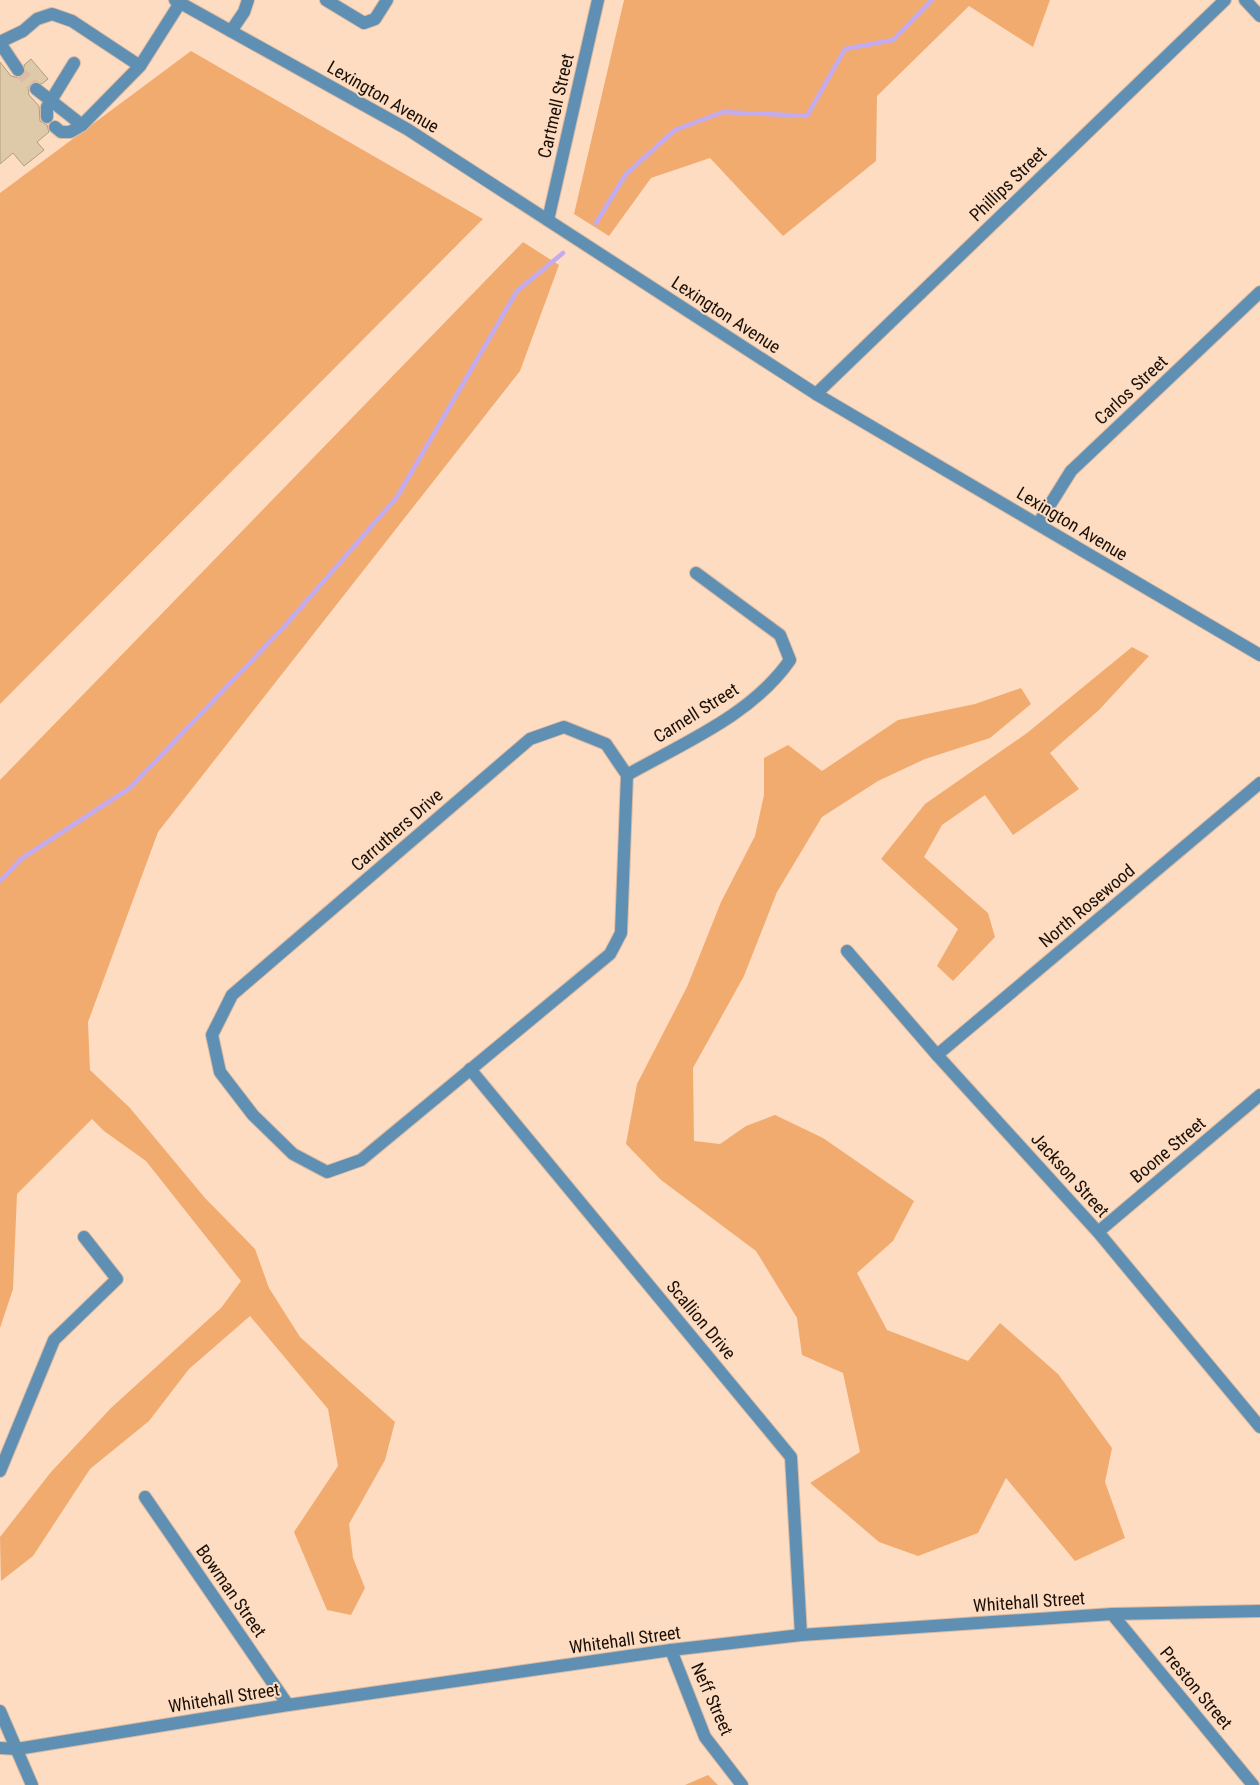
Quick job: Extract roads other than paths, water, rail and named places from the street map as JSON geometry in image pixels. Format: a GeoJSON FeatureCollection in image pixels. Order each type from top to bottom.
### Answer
{"type":"FeatureCollection","features":[{"type":"Feature","properties":{"kind":"street"},"geometry":{"type":"LineString","coordinates":[[231,31],[244,12],[248,0]]}},
{"type":"Feature","properties":{"kind":"street"},"geometry":{"type":"LineString","coordinates":[[326,0],[364,23],[375,19],[387,0]]}},
{"type":"Feature","properties":{"kind":"street","name":"Cartmell Street"},"geometry":{"type":"LineString","coordinates":[[548,220],[598,0]]}},
{"type":"Feature","properties":{"kind":"street","name":"Phillips Street"},"geometry":{"type":"LineString","coordinates":[[816,394],[1225,0]]}},
{"type":"Feature","properties":{"kind":"street"},"geometry":{"type":"LineString","coordinates":[[1245,0],[1260,16]]}},
{"type":"Feature","properties":{"kind":"street"},"geometry":{"type":"LineString","coordinates":[[74,63],[50,101],[46,113],[51,122],[61,132],[70,132],[82,125],[144,61],[168,22],[178,1]]}},
{"type":"Feature","properties":{"kind":"street","name":"Lexington Avenue"},"geometry":{"type":"LineString","coordinates":[[178,1],[407,129],[816,394],[1260,655]]}},
{"type":"Feature","properties":{"kind":"street"},"geometry":{"type":"LineString","coordinates":[[18,70],[0,42],[23,31],[37,19],[52,14],[72,21],[144,61]]}},
{"type":"Feature","properties":{"kind":"street"},"geometry":{"type":"LineString","coordinates":[[36,89],[82,125]]}},
{"type":"Feature","properties":{"kind":"street","name":"Carlos Street"},"geometry":{"type":"LineString","coordinates":[[1038,524],[1071,471],[1260,292]]}},
{"type":"Feature","properties":{"kind":"street","name":"Carnell Street"},"geometry":{"type":"LineString","coordinates":[[627,775],[731,716],[777,679],[790,660],[780,635],[696,573]]}},
{"type":"Feature","properties":{"kind":"street","name":"Carruthers Drive"},"geometry":{"type":"LineString","coordinates":[[564,727],[606,744],[627,775],[621,933],[610,954],[470,1069],[361,1160],[327,1172],[292,1154],[253,1115],[220,1072],[212,1035],[232,995],[530,739],[564,727]]}},
{"type":"Feature","properties":{"kind":"street","name":"North Rosewood"},"geometry":{"type":"LineString","coordinates":[[937,1055],[1260,783]]}},
{"type":"Feature","properties":{"kind":"street","name":"Jackson Street"},"geometry":{"type":"LineString","coordinates":[[847,951],[937,1055],[1098,1232],[1260,1427]]}},
{"type":"Feature","properties":{"kind":"street","name":"Scallion Drive"},"geometry":{"type":"LineString","coordinates":[[470,1069],[792,1457],[801,1635]]}},
{"type":"Feature","properties":{"kind":"street","name":"Boone Street"},"geometry":{"type":"LineString","coordinates":[[1098,1232],[1260,1095]]}},
{"type":"Feature","properties":{"kind":"street"},"geometry":{"type":"LineString","coordinates":[[0,1471],[54,1340],[117,1279],[84,1237]]}},
{"type":"Feature","properties":{"kind":"street","name":"Bowman Street"},"geometry":{"type":"LineString","coordinates":[[145,1497],[288,1705]]}},
{"type":"Feature","properties":{"kind":"street","name":"Whitehall Street"},"geometry":{"type":"LineString","coordinates":[[0,1748],[18,1749],[288,1705],[671,1650],[801,1635],[1112,1614],[1260,1611]]}},
{"type":"Feature","properties":{"kind":"street","name":"Preston Street"},"geometry":{"type":"LineString","coordinates":[[1112,1614],[1253,1785]]}},
{"type":"Feature","properties":{"kind":"street","name":"Neff Street"},"geometry":{"type":"LineString","coordinates":[[671,1650],[705,1737],[742,1785]]}},
{"type":"Feature","properties":{"kind":"street"},"geometry":{"type":"LineString","coordinates":[[0,1711],[32,1785]]}},
{"type":"Feature","properties":{"kind":"waterway"},"geometry":{"type":"LineString","coordinates":[[596,223],[626,174],[675,130],[723,112],[807,116],[845,49],[893,40],[932,0]]}},
{"type":"Feature","properties":{"kind":"waterway"},"geometry":{"type":"LineString","coordinates":[[0,881],[21,859],[130,788],[283,628],[397,497],[517,291],[563,253]]}},
{"type":"Feature","properties":{"kind":"tunnel"},"geometry":{"type":"LineString","coordinates":[[18,70],[36,89]]}}]}
